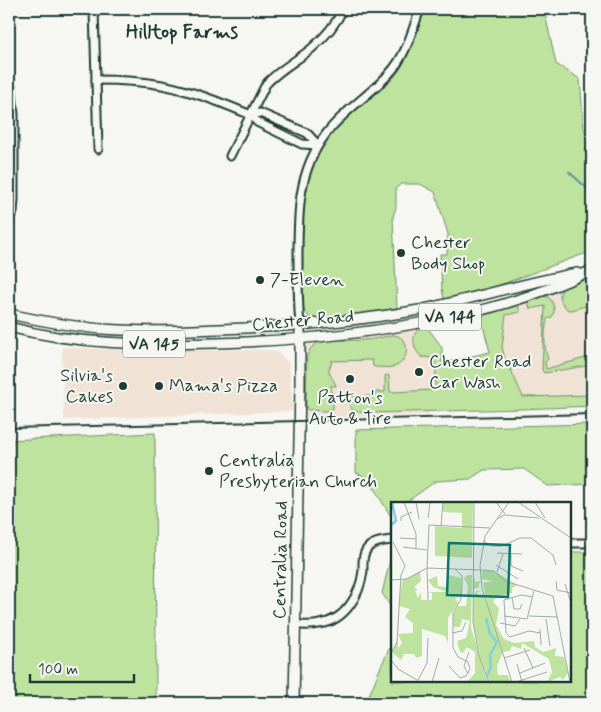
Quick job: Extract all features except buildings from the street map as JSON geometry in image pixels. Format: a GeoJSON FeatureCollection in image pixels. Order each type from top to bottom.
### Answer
{"type":"FeatureCollection","features":[{"type":"Feature","properties":{"kind":"main road","name":"Chester Road"},"geometry":{"type":"LineString","coordinates":[[9,314],[59,324],[120,330],[262,328],[377,317],[418,310],[592,270]]}},
{"type":"Feature","properties":{"kind":"main road","name":"Chester Road"},"geometry":{"type":"LineString","coordinates":[[9,328],[69,339],[107,343],[247,342],[301,339],[380,330],[475,312],[536,294],[592,270]]}},
{"type":"Feature","properties":{"kind":"main road","name":"Centralia Road"},"geometry":{"type":"LineString","coordinates":[[294,703],[300,325]]}},
{"type":"Feature","properties":{"kind":"street"},"geometry":{"type":"LineString","coordinates":[[94,9],[98,149]]}},
{"type":"Feature","properties":{"kind":"street"},"geometry":{"type":"LineString","coordinates":[[230,156],[266,84],[273,76],[321,40],[332,28],[343,9]]}},
{"type":"Feature","properties":{"kind":"street","name":"Centralia Road"},"geometry":{"type":"LineString","coordinates":[[300,325],[298,261],[300,201],[304,175],[308,164],[327,132],[390,73],[405,49],[420,9]]}},
{"type":"Feature","properties":{"kind":"street"},"geometry":{"type":"LineString","coordinates":[[9,76],[14,116],[11,201],[13,212],[9,220]]}},
{"type":"Feature","properties":{"kind":"street"},"geometry":{"type":"LineString","coordinates":[[96,80],[129,80],[188,91],[251,115],[257,122],[302,144],[318,145]]}},
{"type":"Feature","properties":{"kind":"street"},"geometry":{"type":"LineString","coordinates":[[251,115],[260,113],[307,133],[318,145]]}},
{"type":"Feature","properties":{"kind":"street"},"geometry":{"type":"LineString","coordinates":[[296,625],[320,624],[337,618],[351,605],[360,588],[363,558],[369,546],[378,542],[391,540]]}},
{"type":"Feature","properties":{"kind":"street"},"geometry":{"type":"LineString","coordinates":[[571,543],[592,542]]}},
{"type":"Feature","properties":{"kind":"shaded area"},"geometry":{"type":"Polygon","coordinates":[[[592,271],[592,395],[523,397],[506,359],[499,355],[494,307],[592,271]]]}},
{"type":"Feature","properties":{"kind":"shaded area"},"geometry":{"type":"Polygon","coordinates":[[[427,322],[428,328],[442,347],[436,372],[435,390],[429,401],[429,415],[300,418],[301,339],[427,322]]]}},
{"type":"Feature","properties":{"kind":"shaded area"},"geometry":{"type":"Polygon","coordinates":[[[62,347],[124,350],[269,350],[277,352],[289,363],[293,411],[64,420],[62,347]]]}},
{"type":"Feature","properties":{"kind":"green space"},"geometry":{"type":"Polygon","coordinates":[[[423,9],[544,9],[556,64],[580,79],[584,130],[592,137],[592,251],[478,293],[444,299],[440,254],[447,254],[448,234],[435,192],[420,184],[401,184],[396,188],[396,207],[393,217],[397,309],[318,320],[307,315],[303,308],[301,228],[302,207],[309,168],[322,143],[334,129],[391,81],[397,73],[411,47],[423,9]]]}},
{"type":"Feature","properties":{"kind":"green space"},"geometry":{"type":"Polygon","coordinates":[[[592,275],[592,304],[568,310],[562,302],[561,291],[565,286],[592,275]]]}},
{"type":"Feature","properties":{"kind":"green space"},"geometry":{"type":"Polygon","coordinates":[[[542,296],[550,299],[554,309],[552,317],[547,319],[546,324],[545,344],[548,359],[545,362],[546,369],[592,356],[592,365],[544,373],[542,370],[545,306],[530,309],[528,300],[542,296]]]}},
{"type":"Feature","properties":{"kind":"green space"},"geometry":{"type":"Polygon","coordinates":[[[518,305],[520,312],[506,315],[502,347],[523,397],[592,395],[592,406],[366,413],[354,411],[350,408],[349,402],[345,400],[345,396],[374,396],[376,392],[385,392],[385,376],[387,375],[389,376],[390,392],[435,390],[436,372],[434,358],[422,357],[415,347],[414,336],[418,329],[427,327],[442,347],[442,363],[490,352],[480,315],[518,305]]]}},
{"type":"Feature","properties":{"kind":"green space"},"geometry":{"type":"Polygon","coordinates":[[[393,335],[402,339],[406,347],[405,357],[398,365],[387,368],[373,366],[372,360],[331,361],[329,371],[336,386],[331,386],[333,409],[325,411],[308,410],[306,407],[307,358],[310,350],[315,345],[329,340],[366,340],[393,335]]]}},
{"type":"Feature","properties":{"kind":"green space"},"geometry":{"type":"Polygon","coordinates":[[[592,424],[592,484],[548,486],[524,469],[484,470],[470,479],[436,481],[406,502],[391,502],[390,515],[368,478],[356,473],[356,430],[592,424]]]}},
{"type":"Feature","properties":{"kind":"green space"},"geometry":{"type":"Polygon","coordinates":[[[155,433],[156,703],[9,703],[9,440],[155,433]]]}},
{"type":"Feature","properties":{"kind":"green space"},"geometry":{"type":"Polygon","coordinates":[[[571,552],[592,552],[592,703],[366,703],[391,645],[391,682],[571,682],[571,552]]]}},
{"type":"Feature","properties":{"kind":"green space"},"geometry":{"type":"Polygon","coordinates":[[[391,557],[391,607],[382,593],[391,557]]]}},
{"type":"Feature","properties":{"kind":"waterway"},"geometry":{"type":"LineString","coordinates":[[569,172],[587,188],[592,199]]}},
{"type":"Feature","properties":{"kind":"railway"},"geometry":{"type":"LineString","coordinates":[[9,428],[592,414]]}},
{"type":"Feature","properties":{"kind":"place","name":"Chester Body Shop"},"geometry":{"type":"Point","coordinates":[401,253]}},
{"type":"Feature","properties":{"kind":"place","name":"7-Eleven"},"geometry":{"type":"Point","coordinates":[260,280]}},
{"type":"Feature","properties":{"kind":"place","name":"Chester Road Car Wash"},"geometry":{"type":"Point","coordinates":[419,372]}},
{"type":"Feature","properties":{"kind":"place","name":"Patton's Auto & Tire"},"geometry":{"type":"Point","coordinates":[350,379]}},
{"type":"Feature","properties":{"kind":"place","name":"Silvia's Cakes"},"geometry":{"type":"Point","coordinates":[123,386]}},
{"type":"Feature","properties":{"kind":"place","name":"Mama's Pizza"},"geometry":{"type":"Point","coordinates":[159,386]}},
{"type":"Feature","properties":{"kind":"place","name":"Centralia Presbyterian Church"},"geometry":{"type":"Point","coordinates":[209,471]}},
{"type":"Feature","properties":{"kind":"district","name":"Hilltop Farms"},"geometry":{"type":"Point","coordinates":[182,32]}}]}
